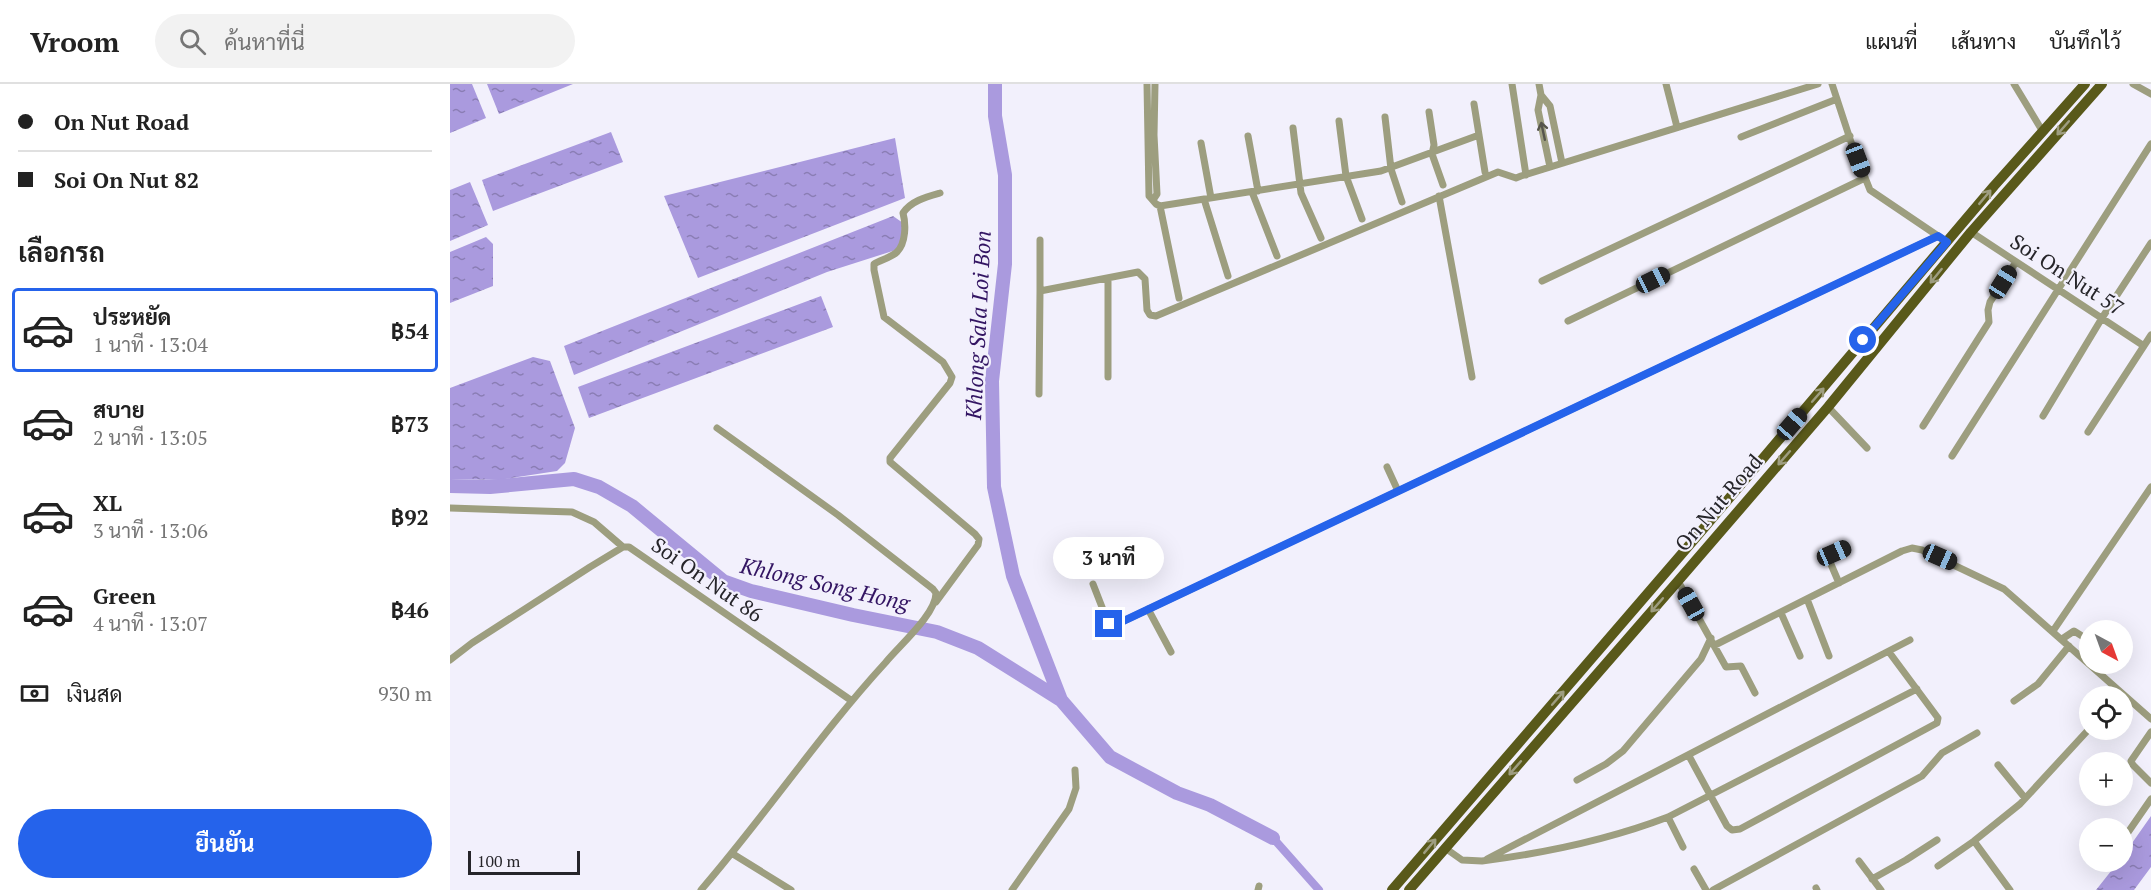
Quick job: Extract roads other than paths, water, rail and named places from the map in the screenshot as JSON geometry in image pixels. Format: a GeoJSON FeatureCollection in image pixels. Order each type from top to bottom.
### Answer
{"type":"FeatureCollection","features":[{"type":"Feature","properties":{"kind":"main road","name":"On Nut Road"},"geometry":{"type":"LineString","coordinates":[[1392,890],[1698,535],[1942,239],[2085,84]]}},
{"type":"Feature","properties":{"kind":"main road","name":"On Nut Road"},"geometry":{"type":"LineString","coordinates":[[1409,890],[1828,407],[1971,232],[2102,84]]}},
{"type":"Feature","properties":{"kind":"main road"},"geometry":{"type":"LineString","coordinates":[[1698,535],[1709,545]]}},
{"type":"Feature","properties":{"kind":"street"},"geometry":{"type":"LineString","coordinates":[[1147,84],[1149,196],[1160,206],[1391,168],[1479,135]]}},
{"type":"Feature","properties":{"kind":"street"},"geometry":{"type":"LineString","coordinates":[[1153,200],[1157,194],[1154,135],[1155,84]]}},
{"type":"Feature","properties":{"kind":"street"},"geometry":{"type":"LineString","coordinates":[[1512,84],[1526,175]]}},
{"type":"Feature","properties":{"kind":"street"},"geometry":{"type":"LineString","coordinates":[[1539,84],[1541,95],[1538,110],[1550,167]]}},
{"type":"Feature","properties":{"kind":"street"},"geometry":{"type":"LineString","coordinates":[[1666,84],[1677,127]]}},
{"type":"Feature","properties":{"kind":"street"},"geometry":{"type":"LineString","coordinates":[[1041,291],[1138,272],[1145,279],[1147,310],[1150,315],[1156,316],[1497,172],[1516,178],[1818,84]]}},
{"type":"Feature","properties":{"kind":"street"},"geometry":{"type":"LineString","coordinates":[[1832,84],[1870,190],[1942,239]]}},
{"type":"Feature","properties":{"kind":"street"},"geometry":{"type":"LineString","coordinates":[[2014,84],[2043,132]]}},
{"type":"Feature","properties":{"kind":"street"},"geometry":{"type":"LineString","coordinates":[[2133,84],[2151,94]]}},
{"type":"Feature","properties":{"kind":"street"},"geometry":{"type":"LineString","coordinates":[[1541,95],[1550,106],[1562,163]]}},
{"type":"Feature","properties":{"kind":"street"},"geometry":{"type":"LineString","coordinates":[[1741,137],[1837,99]]}},
{"type":"Feature","properties":{"kind":"street"},"geometry":{"type":"LineString","coordinates":[[1473,104],[1485,172]]}},
{"type":"Feature","properties":{"kind":"street"},"geometry":{"type":"LineString","coordinates":[[1429,112],[1434,145],[1432,154],[1443,185]]}},
{"type":"Feature","properties":{"kind":"street"},"geometry":{"type":"LineString","coordinates":[[1384,117],[1391,168],[1402,202]]}},
{"type":"Feature","properties":{"kind":"street"},"geometry":{"type":"LineString","coordinates":[[1339,121],[1346,176],[1362,219]]}},
{"type":"Feature","properties":{"kind":"street"},"geometry":{"type":"LineString","coordinates":[[1293,128],[1301,193],[1321,238]]}},
{"type":"Feature","properties":{"kind":"street"},"geometry":{"type":"LineString","coordinates":[[1248,136],[1255,191],[1277,256]]}},
{"type":"Feature","properties":{"kind":"street"},"geometry":{"type":"LineString","coordinates":[[1542,281],[1850,136]]}},
{"type":"Feature","properties":{"kind":"street"},"geometry":{"type":"LineString","coordinates":[[1201,143],[1207,198],[1228,276]]}},
{"type":"Feature","properties":{"kind":"street"},"geometry":{"type":"LineString","coordinates":[[1952,456],[2058,289],[2148,155],[2151,144]]}},
{"type":"Feature","properties":{"kind":"street"},"geometry":{"type":"LineString","coordinates":[[1568,321],[1865,178]]}},
{"type":"Feature","properties":{"kind":"street"},"geometry":{"type":"LineString","coordinates":[[701,890],[733,854],[852,701],[924,618],[978,545],[979,539],[975,534],[890,462],[890,458],[950,383],[952,376],[943,362],[884,317],[874,264],[896,253],[902,243],[905,222],[903,213],[907,207],[925,197],[940,193]]}},
{"type":"Feature","properties":{"kind":"street"},"geometry":{"type":"LineString","coordinates":[[1439,196],[1472,377]]}},
{"type":"Feature","properties":{"kind":"street"},"geometry":{"type":"LineString","coordinates":[[1160,206],[1179,298]]}},
{"type":"Feature","properties":{"kind":"street","name":"Soi On Nut 57"},"geometry":{"type":"LineString","coordinates":[[1971,232],[2144,346]]}},
{"type":"Feature","properties":{"kind":"street"},"geometry":{"type":"LineString","coordinates":[[1093,584],[1109,624],[1115,625],[1942,239]]}},
{"type":"Feature","properties":{"kind":"street"},"geometry":{"type":"LineString","coordinates":[[1039,394],[1040,240]]}},
{"type":"Feature","properties":{"kind":"street"},"geometry":{"type":"LineString","coordinates":[[2043,416],[2102,318],[2151,243]]}},
{"type":"Feature","properties":{"kind":"street"},"geometry":{"type":"LineString","coordinates":[[1923,426],[1989,322],[1989,306],[2016,262]]}},
{"type":"Feature","properties":{"kind":"street"},"geometry":{"type":"LineString","coordinates":[[1108,279],[1108,377]]}},
{"type":"Feature","properties":{"kind":"street"},"geometry":{"type":"LineString","coordinates":[[2088,432],[2151,335]]}},
{"type":"Feature","properties":{"kind":"street"},"geometry":{"type":"LineString","coordinates":[[1828,407],[1867,448]]}},
{"type":"Feature","properties":{"kind":"street"},"geometry":{"type":"LineString","coordinates":[[717,428],[838,515],[933,589],[936,592],[935,604]]}},
{"type":"Feature","properties":{"kind":"street"},"geometry":{"type":"LineString","coordinates":[[1387,467],[1398,491]]}},
{"type":"Feature","properties":{"kind":"street"},"geometry":{"type":"LineString","coordinates":[[2053,631],[2151,487]]}},
{"type":"Feature","properties":{"kind":"street"},"geometry":{"type":"LineString","coordinates":[[450,508],[572,513],[594,522],[623,547]]}},
{"type":"Feature","properties":{"kind":"street","name":"Soi On Nut 86"},"geometry":{"type":"LineString","coordinates":[[450,660],[472,643],[623,547],[635,549],[852,701]]}},
{"type":"Feature","properties":{"kind":"street"},"geometry":{"type":"LineString","coordinates":[[1839,583],[1830,562],[1834,553],[1846,548]]}},
{"type":"Feature","properties":{"kind":"street"},"geometry":{"type":"LineString","coordinates":[[1577,780],[1606,764],[1623,751],[1713,642],[1781,613],[1912,548],[1922,550],[2004,589],[2062,639],[2110,686]]}},
{"type":"Feature","properties":{"kind":"street"},"geometry":{"type":"LineString","coordinates":[[1678,581],[1726,667],[1741,666],[1755,693]]}},
{"type":"Feature","properties":{"kind":"street"},"geometry":{"type":"LineString","coordinates":[[1807,599],[1829,656]]}},
{"type":"Feature","properties":{"kind":"street"},"geometry":{"type":"LineString","coordinates":[[1148,609],[1171,652]]}},
{"type":"Feature","properties":{"kind":"street"},"geometry":{"type":"LineString","coordinates":[[1781,613],[1800,656]]}},
{"type":"Feature","properties":{"kind":"street"},"geometry":{"type":"LineString","coordinates":[[2062,639],[2074,631],[2079,634]]}},
{"type":"Feature","properties":{"kind":"street"},"geometry":{"type":"LineString","coordinates":[[1482,861],[1910,640]]}},
{"type":"Feature","properties":{"kind":"street"},"geometry":{"type":"LineString","coordinates":[[2014,701],[2038,684],[2068,646]]}},
{"type":"Feature","properties":{"kind":"street"},"geometry":{"type":"LineString","coordinates":[[1689,756],[1727,826],[1732,830],[1740,830],[1937,723],[1938,718],[1889,652]]}},
{"type":"Feature","properties":{"kind":"street"},"geometry":{"type":"LineString","coordinates":[[1445,848],[1462,860],[1482,861],[1605,839],[1668,817],[1917,689]]}},
{"type":"Feature","properties":{"kind":"street"},"geometry":{"type":"LineString","coordinates":[[2133,705],[2151,719]]}},
{"type":"Feature","properties":{"kind":"street"},"geometry":{"type":"LineString","coordinates":[[2151,732],[2131,761],[2151,783]]}},
{"type":"Feature","properties":{"kind":"street"},"geometry":{"type":"LineString","coordinates":[[1713,890],[1922,776],[1942,753],[1977,733]]}},
{"type":"Feature","properties":{"kind":"street"},"geometry":{"type":"LineString","coordinates":[[1938,866],[1974,842],[2023,800],[2079,740]]}},
{"type":"Feature","properties":{"kind":"street"},"geometry":{"type":"LineString","coordinates":[[1998,765],[2023,800]]}},
{"type":"Feature","properties":{"kind":"street"},"geometry":{"type":"LineString","coordinates":[[1012,890],[1069,809],[1076,788],[1076,770]]}},
{"type":"Feature","properties":{"kind":"street"},"geometry":{"type":"LineString","coordinates":[[2133,825],[2151,799]]}},
{"type":"Feature","properties":{"kind":"street"},"geometry":{"type":"LineString","coordinates":[[1668,817],[1683,847]]}},
{"type":"Feature","properties":{"kind":"street"},"geometry":{"type":"LineString","coordinates":[[1872,879],[1906,861],[1937,840]]}},
{"type":"Feature","properties":{"kind":"street"},"geometry":{"type":"LineString","coordinates":[[1974,842],[2010,890]]}},
{"type":"Feature","properties":{"kind":"street"},"geometry":{"type":"LineString","coordinates":[[733,854],[791,890]]}},
{"type":"Feature","properties":{"kind":"street"},"geometry":{"type":"LineString","coordinates":[[1859,861],[1881,890]]}},
{"type":"Feature","properties":{"kind":"street"},"geometry":{"type":"LineString","coordinates":[[1694,869],[1706,890]]}},
{"type":"Feature","properties":{"kind":"water"},"geometry":{"type":"Polygon","coordinates":[[[450,84],[472,84],[486,118],[450,133],[450,84]]]}},
{"type":"Feature","properties":{"kind":"water"},"geometry":{"type":"Polygon","coordinates":[[[487,84],[573,84],[499,114],[487,84]]]}},
{"type":"Feature","properties":{"kind":"water"},"geometry":{"type":"Polygon","coordinates":[[[611,132],[623,162],[493,211],[482,180],[611,132]]]}},
{"type":"Feature","properties":{"kind":"water"},"geometry":{"type":"Polygon","coordinates":[[[895,138],[905,198],[698,278],[664,196],[895,138]]]}},
{"type":"Feature","properties":{"kind":"water"},"geometry":{"type":"Polygon","coordinates":[[[470,182],[488,225],[450,241],[450,190],[470,182]]]}},
{"type":"Feature","properties":{"kind":"water"},"geometry":{"type":"Polygon","coordinates":[[[893,216],[903,223],[902,248],[827,272],[574,375],[564,346],[893,216]]]}},
{"type":"Feature","properties":{"kind":"water"},"geometry":{"type":"Polygon","coordinates":[[[486,237],[493,244],[493,286],[450,303],[450,252],[486,237]]]}},
{"type":"Feature","properties":{"kind":"water"},"geometry":{"type":"Polygon","coordinates":[[[821,296],[833,327],[589,418],[578,387],[821,296]]]}},
{"type":"Feature","properties":{"kind":"water"},"geometry":{"type":"Polygon","coordinates":[[[533,357],[550,361],[575,428],[565,463],[557,471],[499,480],[450,479],[450,388],[533,357]]]}},
{"type":"Feature","properties":{"kind":"water"},"geometry":{"type":"Polygon","coordinates":[[[2151,816],[2151,867],[2134,890],[2096,890],[2110,872],[2133,872],[2133,842],[2151,816]]]}},
{"type":"Feature","properties":{"kind":"waterway","name":"Khlong Sala Loi Bon"},"geometry":{"type":"LineString","coordinates":[[995,84],[995,116],[1005,175],[1005,264],[992,381],[994,487],[1013,576],[1061,700],[1110,757],[1177,793],[1210,805],[1273,838]]}},
{"type":"Feature","properties":{"kind":"waterway","name":"Khlong Song Hong"},"geometry":{"type":"LineString","coordinates":[[450,486],[490,487],[574,479],[599,487],[632,506],[723,581],[751,591],[937,632],[978,648],[1061,700]]}},
{"type":"Feature","properties":{"kind":"waterway","name":"Khlong Sala Loi Bon"},"geometry":{"type":"LineString","coordinates":[[1273,838],[1319,890]]}}]}
